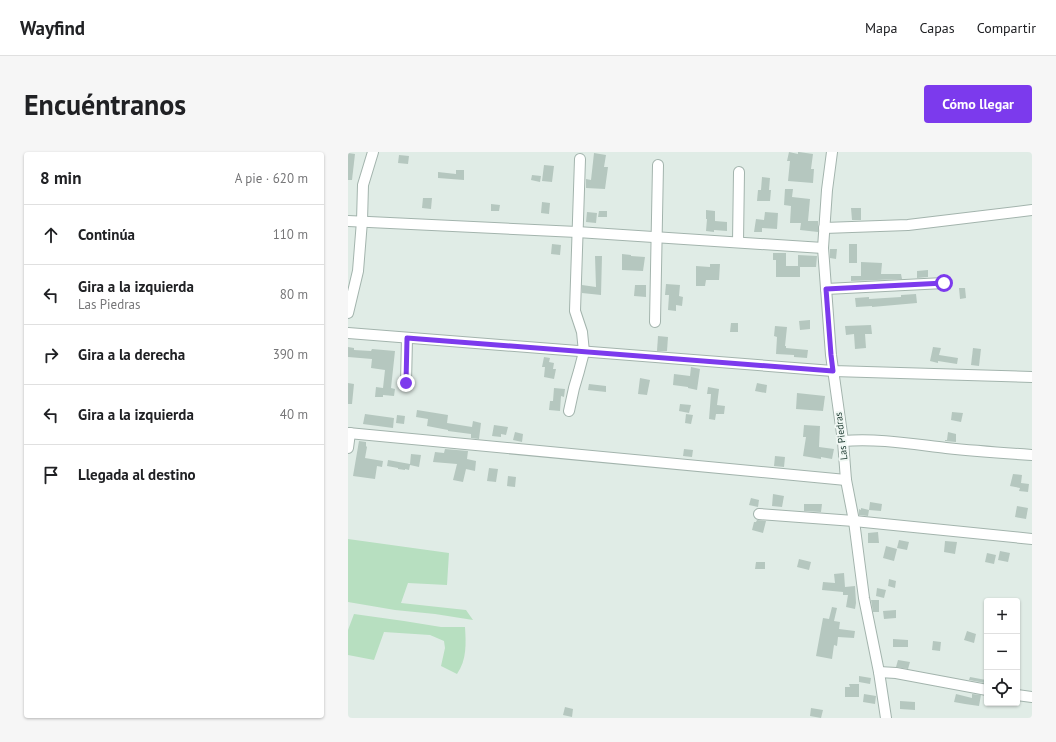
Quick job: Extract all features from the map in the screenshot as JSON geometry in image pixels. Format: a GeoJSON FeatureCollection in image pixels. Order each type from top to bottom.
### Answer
{"type":"FeatureCollection","features":[{"type":"Feature","properties":{"kind":"street"},"geometry":{"type":"LineString","coordinates":[[348,313],[358,271],[363,185],[373,152]]}},
{"type":"Feature","properties":{"kind":"street","name":"Las Piedras"},"geometry":{"type":"LineString","coordinates":[[832,152],[827,190],[823,248],[831,355],[843,441],[846,480],[854,521],[864,598],[879,672],[886,718]]}},
{"type":"Feature","properties":{"kind":"street"},"geometry":{"type":"LineString","coordinates":[[569,411],[584,352],[582,332],[575,311],[580,159]]}},
{"type":"Feature","properties":{"kind":"street"},"geometry":{"type":"LineString","coordinates":[[655,322],[658,165]]}},
{"type":"Feature","properties":{"kind":"street"},"geometry":{"type":"LineString","coordinates":[[738,242],[739,172]]}},
{"type":"Feature","properties":{"kind":"street"},"geometry":{"type":"LineString","coordinates":[[824,228],[908,225],[1032,210]]}},
{"type":"Feature","properties":{"kind":"street"},"geometry":{"type":"LineString","coordinates":[[348,221],[577,232],[823,248]]}},
{"type":"Feature","properties":{"kind":"street"},"geometry":{"type":"LineString","coordinates":[[826,289],[944,283]]}},
{"type":"Feature","properties":{"kind":"street"},"geometry":{"type":"LineString","coordinates":[[348,333],[833,371],[1032,377]]}},
{"type":"Feature","properties":{"kind":"street"},"geometry":{"type":"LineString","coordinates":[[406,383],[407,338]]}},
{"type":"Feature","properties":{"kind":"street"},"geometry":{"type":"LineString","coordinates":[[348,448],[349,433],[846,480]]}},
{"type":"Feature","properties":{"kind":"street"},"geometry":{"type":"LineString","coordinates":[[843,441],[866,440],[896,442],[1032,455]]}},
{"type":"Feature","properties":{"kind":"street"},"geometry":{"type":"LineString","coordinates":[[759,514],[854,521],[1032,539]]}},
{"type":"Feature","properties":{"kind":"street"},"geometry":{"type":"LineString","coordinates":[[879,672],[896,673],[984,689]]}},
{"type":"Feature","properties":{"kind":"street"},"geometry":{"type":"LineString","coordinates":[[1020,695],[1032,697]]}},
{"type":"Feature","properties":{"kind":"green space"},"geometry":{"type":"Polygon","coordinates":[[[348,539],[449,553],[447,585],[408,583],[401,603],[466,610],[473,620],[395,610],[348,602],[348,539]]]}},
{"type":"Feature","properties":{"kind":"green space"},"geometry":{"type":"Polygon","coordinates":[[[354,614],[441,627],[465,627],[466,639],[463,663],[457,674],[441,666],[445,648],[444,641],[430,635],[384,632],[374,660],[348,655],[348,630],[354,614]]]}},
{"type":"Feature","properties":{"kind":"building"},"geometry":{"type":"Polygon","coordinates":[[[789,152],[798,154],[799,152],[813,154],[811,169],[814,169],[813,183],[788,181],[790,161],[787,161],[789,152]]]}},
{"type":"Feature","properties":{"kind":"building"},"geometry":{"type":"Polygon","coordinates":[[[348,153],[355,154],[352,180],[348,180],[348,153]]]}},
{"type":"Feature","properties":{"kind":"building"},"geometry":{"type":"Polygon","coordinates":[[[594,153],[606,155],[604,167],[608,167],[605,189],[586,188],[586,179],[591,180],[594,153]]]}},
{"type":"Feature","properties":{"kind":"building"},"geometry":{"type":"Polygon","coordinates":[[[399,155],[409,156],[408,164],[398,163],[399,155]]]}},
{"type":"Feature","properties":{"kind":"building"},"geometry":{"type":"Polygon","coordinates":[[[544,165],[554,166],[552,182],[542,181],[544,165]]]}},
{"type":"Feature","properties":{"kind":"building"},"geometry":{"type":"Polygon","coordinates":[[[456,170],[464,170],[464,180],[438,178],[438,172],[456,174],[456,170]]]}},
{"type":"Feature","properties":{"kind":"building"},"geometry":{"type":"Polygon","coordinates":[[[532,175],[541,176],[540,182],[531,180],[532,175]]]}},
{"type":"Feature","properties":{"kind":"building"},"geometry":{"type":"Polygon","coordinates":[[[762,177],[770,178],[770,201],[757,201],[758,190],[761,190],[762,177]]]}},
{"type":"Feature","properties":{"kind":"building"},"geometry":{"type":"Polygon","coordinates":[[[785,189],[793,189],[792,197],[810,199],[808,221],[818,221],[818,232],[800,230],[801,223],[790,223],[791,206],[784,205],[785,189]]]}},
{"type":"Feature","properties":{"kind":"building"},"geometry":{"type":"Polygon","coordinates":[[[423,198],[432,198],[431,209],[422,208],[423,198]]]}},
{"type":"Feature","properties":{"kind":"building"},"geometry":{"type":"Polygon","coordinates":[[[542,202],[550,203],[549,214],[541,213],[542,202]]]}},
{"type":"Feature","properties":{"kind":"building"},"geometry":{"type":"Polygon","coordinates":[[[491,204],[500,205],[499,211],[491,211],[491,204]]]}},
{"type":"Feature","properties":{"kind":"building"},"geometry":{"type":"Polygon","coordinates":[[[851,208],[861,208],[861,220],[852,220],[851,208]]]}},
{"type":"Feature","properties":{"kind":"building"},"geometry":{"type":"Polygon","coordinates":[[[706,210],[715,211],[715,221],[727,222],[727,231],[706,231],[706,210]]]}},
{"type":"Feature","properties":{"kind":"building"},"geometry":{"type":"Polygon","coordinates":[[[599,211],[607,211],[607,217],[598,217],[599,211]]]}},
{"type":"Feature","properties":{"kind":"building"},"geometry":{"type":"Polygon","coordinates":[[[587,212],[597,213],[596,223],[586,222],[587,212]]]}},
{"type":"Feature","properties":{"kind":"building"},"geometry":{"type":"Polygon","coordinates":[[[765,212],[778,213],[777,229],[762,228],[762,232],[754,232],[756,219],[764,220],[765,212]]]}},
{"type":"Feature","properties":{"kind":"building"},"geometry":{"type":"Polygon","coordinates":[[[552,244],[561,245],[560,255],[551,254],[552,244]]]}},
{"type":"Feature","properties":{"kind":"building"},"geometry":{"type":"Polygon","coordinates":[[[849,244],[857,244],[857,263],[849,263],[849,244]]]}},
{"type":"Feature","properties":{"kind":"building"},"geometry":{"type":"Polygon","coordinates":[[[830,249],[837,249],[836,259],[830,258],[830,249]]]}},
{"type":"Feature","properties":{"kind":"building"},"geometry":{"type":"Polygon","coordinates":[[[773,253],[786,253],[786,266],[798,266],[798,255],[817,256],[816,267],[800,267],[800,277],[776,277],[776,260],[773,260],[773,253]]]}},
{"type":"Feature","properties":{"kind":"building"},"geometry":{"type":"Polygon","coordinates":[[[622,254],[645,257],[643,271],[622,270],[622,254]]]}},
{"type":"Feature","properties":{"kind":"building"},"geometry":{"type":"Polygon","coordinates":[[[595,256],[602,256],[601,295],[582,293],[582,285],[596,287],[595,256]]]}},
{"type":"Feature","properties":{"kind":"building"},"geometry":{"type":"Polygon","coordinates":[[[861,262],[882,263],[881,274],[901,274],[902,279],[851,281],[851,276],[861,276],[861,262]]]}},
{"type":"Feature","properties":{"kind":"building"},"geometry":{"type":"Polygon","coordinates":[[[710,264],[720,264],[719,280],[706,280],[705,286],[696,286],[696,266],[710,267],[710,264]]]}},
{"type":"Feature","properties":{"kind":"building"},"geometry":{"type":"Polygon","coordinates":[[[928,270],[928,277],[917,278],[917,271],[928,270]]]}},
{"type":"Feature","properties":{"kind":"building"},"geometry":{"type":"Polygon","coordinates":[[[666,284],[680,285],[679,296],[683,297],[682,306],[676,305],[676,311],[668,310],[669,295],[665,295],[666,284]]]}},
{"type":"Feature","properties":{"kind":"building"},"geometry":{"type":"Polygon","coordinates":[[[635,285],[646,285],[646,297],[634,296],[635,285]]]}},
{"type":"Feature","properties":{"kind":"building"},"geometry":{"type":"Polygon","coordinates":[[[959,288],[965,288],[966,298],[960,299],[959,288]]]}},
{"type":"Feature","properties":{"kind":"building"},"geometry":{"type":"Polygon","coordinates":[[[916,294],[917,303],[856,307],[855,298],[869,297],[869,299],[901,297],[901,295],[916,294]]]}},
{"type":"Feature","properties":{"kind":"building"},"geometry":{"type":"Polygon","coordinates":[[[810,320],[810,329],[800,330],[799,321],[810,320]]]}},
{"type":"Feature","properties":{"kind":"building"},"geometry":{"type":"Polygon","coordinates":[[[731,323],[738,323],[738,332],[730,332],[731,323]]]}},
{"type":"Feature","properties":{"kind":"building"},"geometry":{"type":"Polygon","coordinates":[[[871,325],[872,334],[865,334],[866,348],[855,349],[854,334],[846,335],[845,326],[871,325]]]}},
{"type":"Feature","properties":{"kind":"building"},"geometry":{"type":"Polygon","coordinates":[[[775,326],[787,327],[786,348],[808,350],[807,358],[794,357],[794,355],[776,354],[777,337],[774,336],[775,326]]]}},
{"type":"Feature","properties":{"kind":"building"},"geometry":{"type":"Polygon","coordinates":[[[658,336],[668,337],[667,351],[657,351],[658,336]]]}},
{"type":"Feature","properties":{"kind":"building"},"geometry":{"type":"Polygon","coordinates":[[[348,347],[354,348],[354,350],[371,351],[372,349],[395,351],[391,388],[395,389],[394,396],[383,395],[383,397],[375,397],[376,387],[383,388],[385,370],[371,368],[372,359],[348,357],[348,347]]]}},
{"type":"Feature","properties":{"kind":"building"},"geometry":{"type":"Polygon","coordinates":[[[933,347],[941,348],[939,355],[958,358],[957,364],[930,361],[933,347]]]}},
{"type":"Feature","properties":{"kind":"building"},"geometry":{"type":"Polygon","coordinates":[[[973,348],[981,349],[979,366],[971,365],[973,348]]]}},
{"type":"Feature","properties":{"kind":"building"},"geometry":{"type":"Polygon","coordinates":[[[544,357],[550,358],[549,362],[554,363],[553,369],[556,369],[554,379],[544,377],[545,367],[542,367],[544,357]]]}},
{"type":"Feature","properties":{"kind":"building"},"geometry":{"type":"Polygon","coordinates":[[[691,367],[700,369],[697,390],[673,385],[674,374],[690,376],[691,367]]]}},
{"type":"Feature","properties":{"kind":"building"},"geometry":{"type":"Polygon","coordinates":[[[640,378],[650,380],[647,395],[638,394],[640,378]]]}},
{"type":"Feature","properties":{"kind":"building"},"geometry":{"type":"Polygon","coordinates":[[[348,383],[354,384],[352,404],[348,404],[348,383]]]}},
{"type":"Feature","properties":{"kind":"building"},"geometry":{"type":"Polygon","coordinates":[[[757,383],[767,385],[766,393],[755,391],[757,383]]]}},
{"type":"Feature","properties":{"kind":"building"},"geometry":{"type":"Polygon","coordinates":[[[589,384],[606,386],[606,392],[588,390],[589,384]]]}},
{"type":"Feature","properties":{"kind":"building"},"geometry":{"type":"Polygon","coordinates":[[[708,387],[719,389],[717,405],[725,406],[724,414],[716,414],[715,420],[709,419],[711,394],[707,394],[708,387]]]}},
{"type":"Feature","properties":{"kind":"building"},"geometry":{"type":"Polygon","coordinates":[[[554,388],[565,389],[564,397],[561,396],[560,411],[549,410],[550,401],[553,401],[554,388]]]}},
{"type":"Feature","properties":{"kind":"building"},"geometry":{"type":"Polygon","coordinates":[[[797,393],[825,396],[823,411],[796,409],[797,393]]]}},
{"type":"Feature","properties":{"kind":"building"},"geometry":{"type":"Polygon","coordinates":[[[680,404],[691,405],[689,413],[679,411],[680,404]]]}},
{"type":"Feature","properties":{"kind":"building"},"geometry":{"type":"Polygon","coordinates":[[[417,410],[448,415],[447,423],[472,427],[473,421],[481,423],[479,439],[471,438],[471,434],[427,426],[428,419],[416,417],[417,410]]]}},
{"type":"Feature","properties":{"kind":"building"},"geometry":{"type":"Polygon","coordinates":[[[952,412],[963,413],[961,422],[951,420],[952,412]]]}},
{"type":"Feature","properties":{"kind":"building"},"geometry":{"type":"Polygon","coordinates":[[[365,414],[394,418],[393,428],[363,424],[365,414]]]}},
{"type":"Feature","properties":{"kind":"building"},"geometry":{"type":"Polygon","coordinates":[[[686,414],[693,415],[691,424],[685,423],[686,414]]]}},
{"type":"Feature","properties":{"kind":"building"},"geometry":{"type":"Polygon","coordinates":[[[397,415],[405,416],[404,424],[396,423],[397,415]]]}},
{"type":"Feature","properties":{"kind":"building"},"geometry":{"type":"Polygon","coordinates":[[[494,425],[508,427],[506,435],[501,434],[501,437],[492,436],[494,425]]]}},
{"type":"Feature","properties":{"kind":"building"},"geometry":{"type":"Polygon","coordinates":[[[804,425],[820,426],[819,447],[834,449],[832,459],[803,456],[806,437],[803,437],[804,425]]]}},
{"type":"Feature","properties":{"kind":"building"},"geometry":{"type":"Polygon","coordinates":[[[515,432],[523,434],[522,442],[513,440],[515,432]]]}},
{"type":"Feature","properties":{"kind":"building"},"geometry":{"type":"Polygon","coordinates":[[[948,432],[956,434],[956,442],[945,441],[947,440],[948,432]]]}},
{"type":"Feature","properties":{"kind":"building"},"geometry":{"type":"Polygon","coordinates":[[[359,441],[366,442],[367,447],[365,458],[383,461],[382,467],[377,466],[375,479],[353,476],[359,441]]]}},
{"type":"Feature","properties":{"kind":"building"},"geometry":{"type":"Polygon","coordinates":[[[445,449],[468,451],[467,459],[476,461],[475,471],[466,469],[463,482],[453,480],[457,464],[433,462],[435,452],[444,453],[445,449]]]}},
{"type":"Feature","properties":{"kind":"building"},"geometry":{"type":"Polygon","coordinates":[[[684,449],[693,450],[692,457],[683,456],[684,449]]]}},
{"type":"Feature","properties":{"kind":"building"},"geometry":{"type":"Polygon","coordinates":[[[411,454],[421,455],[419,467],[410,465],[409,470],[405,470],[387,466],[388,460],[410,464],[411,454]]]}},
{"type":"Feature","properties":{"kind":"building"},"geometry":{"type":"Polygon","coordinates":[[[775,456],[785,457],[784,467],[774,466],[775,456]]]}},
{"type":"Feature","properties":{"kind":"building"},"geometry":{"type":"Polygon","coordinates":[[[489,468],[498,469],[496,482],[487,481],[489,468]]]}},
{"type":"Feature","properties":{"kind":"building"},"geometry":{"type":"Polygon","coordinates":[[[1013,474],[1022,475],[1021,483],[1029,484],[1028,492],[1019,491],[1020,488],[1010,486],[1013,474]]]}},
{"type":"Feature","properties":{"kind":"building"},"geometry":{"type":"Polygon","coordinates":[[[508,476],[516,477],[515,487],[507,486],[508,476]]]}},
{"type":"Feature","properties":{"kind":"building"},"geometry":{"type":"Polygon","coordinates":[[[773,494],[784,496],[782,507],[772,506],[773,494]]]}},
{"type":"Feature","properties":{"kind":"building"},"geometry":{"type":"Polygon","coordinates":[[[751,498],[759,500],[758,507],[749,505],[751,498]]]}},
{"type":"Feature","properties":{"kind":"building"},"geometry":{"type":"Polygon","coordinates":[[[870,502],[882,504],[881,511],[869,510],[870,502]]]}},
{"type":"Feature","properties":{"kind":"building"},"geometry":{"type":"Polygon","coordinates":[[[804,504],[822,504],[821,512],[804,511],[804,504]]]}},
{"type":"Feature","properties":{"kind":"building"},"geometry":{"type":"Polygon","coordinates":[[[1017,506],[1028,508],[1026,519],[1015,517],[1017,506]]]}},
{"type":"Feature","properties":{"kind":"building"},"geometry":{"type":"Polygon","coordinates":[[[861,508],[869,510],[868,516],[859,515],[859,509],[861,510],[861,508]]]}},
{"type":"Feature","properties":{"kind":"building"},"geometry":{"type":"Polygon","coordinates":[[[757,520],[766,521],[763,533],[752,530],[754,522],[757,520]]]}},
{"type":"Feature","properties":{"kind":"building"},"geometry":{"type":"Polygon","coordinates":[[[878,532],[879,543],[868,543],[868,533],[878,532]]]}},
{"type":"Feature","properties":{"kind":"building"},"geometry":{"type":"Polygon","coordinates":[[[899,540],[909,542],[907,550],[897,548],[899,540]]]}},
{"type":"Feature","properties":{"kind":"building"},"geometry":{"type":"Polygon","coordinates":[[[945,541],[957,542],[955,554],[944,552],[945,541]]]}},
{"type":"Feature","properties":{"kind":"building"},"geometry":{"type":"Polygon","coordinates":[[[886,546],[897,549],[894,561],[883,558],[886,546]]]}},
{"type":"Feature","properties":{"kind":"building"},"geometry":{"type":"Polygon","coordinates":[[[1000,551],[1010,553],[1008,562],[998,560],[1000,551]]]}},
{"type":"Feature","properties":{"kind":"building"},"geometry":{"type":"Polygon","coordinates":[[[987,553],[996,555],[994,564],[985,562],[987,553]]]}},
{"type":"Feature","properties":{"kind":"building"},"geometry":{"type":"Polygon","coordinates":[[[799,559],[811,562],[809,570],[797,567],[799,559]]]}},
{"type":"Feature","properties":{"kind":"building"},"geometry":{"type":"Polygon","coordinates":[[[756,562],[765,562],[765,569],[755,569],[756,562]]]}},
{"type":"Feature","properties":{"kind":"building"},"geometry":{"type":"Polygon","coordinates":[[[844,573],[845,587],[855,586],[855,609],[846,607],[848,595],[843,595],[843,592],[822,590],[823,582],[835,583],[834,574],[844,573]]]}},
{"type":"Feature","properties":{"kind":"building"},"geometry":{"type":"Polygon","coordinates":[[[889,579],[896,581],[895,588],[888,586],[889,579]]]}},
{"type":"Feature","properties":{"kind":"building"},"geometry":{"type":"Polygon","coordinates":[[[877,588],[886,590],[884,598],[876,596],[877,588]]]}},
{"type":"Feature","properties":{"kind":"building"},"geometry":{"type":"Polygon","coordinates":[[[871,600],[879,600],[879,612],[873,612],[871,600]]]}},
{"type":"Feature","properties":{"kind":"building"},"geometry":{"type":"Polygon","coordinates":[[[832,607],[837,608],[834,621],[840,622],[839,629],[855,631],[854,638],[838,637],[837,646],[834,645],[832,659],[816,656],[823,618],[829,619],[832,607]]]}},
{"type":"Feature","properties":{"kind":"building"},"geometry":{"type":"Polygon","coordinates":[[[896,610],[896,618],[884,619],[883,611],[896,610]]]}},
{"type":"Feature","properties":{"kind":"building"},"geometry":{"type":"Polygon","coordinates":[[[967,631],[976,634],[974,643],[964,640],[967,631]]]}},
{"type":"Feature","properties":{"kind":"building"},"geometry":{"type":"Polygon","coordinates":[[[893,639],[908,640],[908,647],[893,647],[893,639]]]}},
{"type":"Feature","properties":{"kind":"building"},"geometry":{"type":"Polygon","coordinates":[[[933,641],[941,642],[940,651],[932,650],[933,641]]]}},
{"type":"Feature","properties":{"kind":"building"},"geometry":{"type":"Polygon","coordinates":[[[898,660],[910,662],[908,669],[896,667],[898,660]]]}},
{"type":"Feature","properties":{"kind":"building"},"geometry":{"type":"Polygon","coordinates":[[[859,676],[871,678],[870,684],[859,682],[859,676]]]}},
{"type":"Feature","properties":{"kind":"building"},"geometry":{"type":"Polygon","coordinates":[[[970,677],[984,680],[984,683],[969,680],[970,677]]]}},
{"type":"Feature","properties":{"kind":"building"},"geometry":{"type":"Polygon","coordinates":[[[849,684],[859,684],[859,697],[845,697],[845,687],[850,687],[849,684]]]}},
{"type":"Feature","properties":{"kind":"building"},"geometry":{"type":"Polygon","coordinates":[[[864,694],[876,696],[875,704],[863,702],[864,694]]]}},
{"type":"Feature","properties":{"kind":"building"},"geometry":{"type":"Polygon","coordinates":[[[956,694],[972,698],[972,694],[981,695],[979,706],[954,702],[956,694]]]}},
{"type":"Feature","properties":{"kind":"building"},"geometry":{"type":"Polygon","coordinates":[[[900,701],[915,702],[915,710],[900,709],[900,701]]]}},
{"type":"Feature","properties":{"kind":"building"},"geometry":{"type":"Polygon","coordinates":[[[565,707],[573,709],[572,717],[563,715],[565,707]]]}},
{"type":"Feature","properties":{"kind":"building"},"geometry":{"type":"Polygon","coordinates":[[[811,708],[823,710],[821,718],[810,716],[811,708]]]}},
{"type":"Feature","properties":{"kind":"route"},"geometry":{"type":"LineString","coordinates":[[406,383],[407,338],[833,371],[826,289],[944,283]]}}]}
